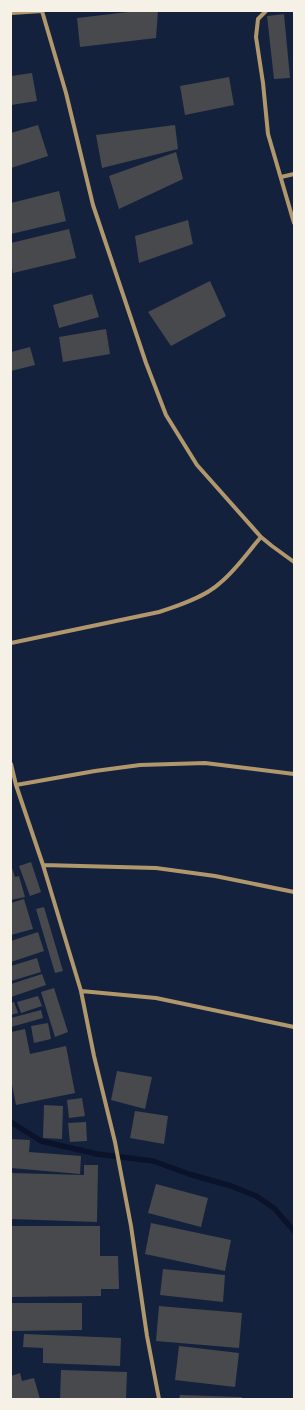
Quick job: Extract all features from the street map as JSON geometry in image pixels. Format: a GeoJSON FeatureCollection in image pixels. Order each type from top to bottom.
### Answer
{"type":"FeatureCollection","features":[{"type":"Feature","properties":{"kind":"street"},"geometry":{"type":"LineString","coordinates":[[11,13],[42,11],[66,93],[93,204],[146,363],[166,415],[197,465],[262,537],[294,562]]}},
{"type":"Feature","properties":{"kind":"street"},"geometry":{"type":"LineString","coordinates":[[266,11],[258,19],[256,37],[263,83],[268,134],[294,223]]}},
{"type":"Feature","properties":{"kind":"street"},"geometry":{"type":"LineString","coordinates":[[281,177],[294,174]]}},
{"type":"Feature","properties":{"kind":"street"},"geometry":{"type":"LineString","coordinates":[[11,643],[159,612],[182,604],[220,584],[262,537]]}},
{"type":"Feature","properties":{"kind":"street"},"geometry":{"type":"LineString","coordinates":[[16,785],[140,764],[205,763],[294,774]]}},
{"type":"Feature","properties":{"kind":"street"},"geometry":{"type":"LineString","coordinates":[[11,764],[16,785],[43,865],[81,991],[94,1056],[115,1142],[131,1226],[147,1336],[159,1399]]}},
{"type":"Feature","properties":{"kind":"street"},"geometry":{"type":"LineString","coordinates":[[43,865],[156,868],[215,876],[294,892]]}},
{"type":"Feature","properties":{"kind":"street"},"geometry":{"type":"LineString","coordinates":[[81,991],[156,998],[294,1027]]}},
{"type":"Feature","properties":{"kind":"building"},"geometry":{"type":"Polygon","coordinates":[[[137,11],[158,11],[156,38],[80,47],[77,18],[137,11]]]}},
{"type":"Feature","properties":{"kind":"building"},"geometry":{"type":"Polygon","coordinates":[[[284,14],[290,78],[274,79],[267,16],[284,14]]]}},
{"type":"Feature","properties":{"kind":"building"},"geometry":{"type":"Polygon","coordinates":[[[32,73],[37,101],[11,105],[11,76],[32,73]]]}},
{"type":"Feature","properties":{"kind":"building"},"geometry":{"type":"Polygon","coordinates":[[[229,77],[234,105],[185,115],[180,86],[229,77]]]}},
{"type":"Feature","properties":{"kind":"building"},"geometry":{"type":"Polygon","coordinates":[[[38,125],[48,156],[11,168],[11,133],[38,125]]]}},
{"type":"Feature","properties":{"kind":"building"},"geometry":{"type":"Polygon","coordinates":[[[175,125],[178,149],[102,168],[96,135],[175,125]]]}},
{"type":"Feature","properties":{"kind":"building"},"geometry":{"type":"Polygon","coordinates":[[[176,152],[183,179],[119,209],[109,176],[176,152]]]}},
{"type":"Feature","properties":{"kind":"building"},"geometry":{"type":"Polygon","coordinates":[[[59,191],[66,221],[11,234],[11,203],[59,191]]]}},
{"type":"Feature","properties":{"kind":"building"},"geometry":{"type":"Polygon","coordinates":[[[188,220],[193,244],[139,263],[135,236],[188,220]]]}},
{"type":"Feature","properties":{"kind":"building"},"geometry":{"type":"Polygon","coordinates":[[[69,229],[76,258],[13,273],[11,264],[11,243],[69,229]]]}},
{"type":"Feature","properties":{"kind":"building"},"geometry":{"type":"Polygon","coordinates":[[[210,281],[226,316],[171,346],[148,312],[210,281]]]}},
{"type":"Feature","properties":{"kind":"building"},"geometry":{"type":"Polygon","coordinates":[[[92,294],[99,317],[59,328],[53,305],[92,294]]]}},
{"type":"Feature","properties":{"kind":"building"},"geometry":{"type":"Polygon","coordinates":[[[106,329],[110,354],[63,362],[59,337],[106,329]]]}},
{"type":"Feature","properties":{"kind":"building"},"geometry":{"type":"Polygon","coordinates":[[[30,347],[35,365],[11,371],[11,352],[30,347]]]}},
{"type":"Feature","properties":{"kind":"building"},"geometry":{"type":"Polygon","coordinates":[[[31,862],[41,892],[30,896],[19,866],[31,862]]]}},
{"type":"Feature","properties":{"kind":"building"},"geometry":{"type":"Polygon","coordinates":[[[11,865],[15,877],[19,876],[25,897],[11,900],[11,865]]]}},
{"type":"Feature","properties":{"kind":"building"},"geometry":{"type":"Polygon","coordinates":[[[24,899],[33,929],[11,935],[11,903],[24,899]]]}},
{"type":"Feature","properties":{"kind":"building"},"geometry":{"type":"Polygon","coordinates":[[[44,907],[63,971],[55,973],[36,909],[44,907]]]}},
{"type":"Feature","properties":{"kind":"building"},"geometry":{"type":"Polygon","coordinates":[[[38,932],[44,951],[11,962],[11,941],[38,932]]]}},
{"type":"Feature","properties":{"kind":"building"},"geometry":{"type":"Polygon","coordinates":[[[37,958],[41,972],[11,981],[11,966],[37,958]]]}},
{"type":"Feature","properties":{"kind":"building"},"geometry":{"type":"Polygon","coordinates":[[[42,974],[46,985],[11,997],[11,984],[42,974]]]}},
{"type":"Feature","properties":{"kind":"building"},"geometry":{"type":"Polygon","coordinates":[[[54,988],[68,1032],[55,1037],[41,992],[54,988]]]}},
{"type":"Feature","properties":{"kind":"building"},"geometry":{"type":"Polygon","coordinates":[[[38,996],[42,1006],[21,1013],[17,1002],[38,996]]]}},
{"type":"Feature","properties":{"kind":"building"},"geometry":{"type":"Polygon","coordinates":[[[14,1002],[18,1013],[11,1015],[11,1003],[14,1002]]]}},
{"type":"Feature","properties":{"kind":"building"},"geometry":{"type":"Polygon","coordinates":[[[41,1010],[43,1018],[11,1027],[11,1018],[41,1010]]]}},
{"type":"Feature","properties":{"kind":"building"},"geometry":{"type":"Polygon","coordinates":[[[48,1023],[51,1039],[34,1043],[31,1026],[48,1023]]]}},
{"type":"Feature","properties":{"kind":"building"},"geometry":{"type":"Polygon","coordinates":[[[25,1029],[30,1054],[66,1046],[75,1093],[16,1105],[11,1080],[11,1032],[25,1029]]]}},
{"type":"Feature","properties":{"kind":"building"},"geometry":{"type":"Polygon","coordinates":[[[117,1071],[152,1077],[145,1109],[111,1100],[117,1071]]]}},
{"type":"Feature","properties":{"kind":"building"},"geometry":{"type":"Polygon","coordinates":[[[82,1098],[85,1116],[69,1118],[67,1100],[82,1098]]]}},
{"type":"Feature","properties":{"kind":"building"},"geometry":{"type":"Polygon","coordinates":[[[44,1105],[63,1106],[62,1139],[43,1138],[44,1105]]]}},
{"type":"Feature","properties":{"kind":"building"},"geometry":{"type":"Polygon","coordinates":[[[135,1111],[168,1116],[164,1144],[130,1138],[135,1111]]]}},
{"type":"Feature","properties":{"kind":"building"},"geometry":{"type":"Polygon","coordinates":[[[86,1122],[87,1141],[70,1142],[68,1123],[86,1122]]]}},
{"type":"Feature","properties":{"kind":"building"},"geometry":{"type":"Polygon","coordinates":[[[11,1139],[30,1140],[29,1152],[81,1156],[80,1174],[11,1168],[11,1139]]]}},
{"type":"Feature","properties":{"kind":"building"},"geometry":{"type":"Polygon","coordinates":[[[84,1165],[98,1165],[97,1222],[11,1219],[11,1173],[84,1175],[84,1165]]]}},
{"type":"Feature","properties":{"kind":"building"},"geometry":{"type":"Polygon","coordinates":[[[156,1184],[208,1198],[201,1227],[148,1213],[156,1184]]]}},
{"type":"Feature","properties":{"kind":"building"},"geometry":{"type":"Polygon","coordinates":[[[151,1223],[231,1240],[225,1271],[145,1254],[151,1223]]]}},
{"type":"Feature","properties":{"kind":"building"},"geometry":{"type":"Polygon","coordinates":[[[11,1226],[100,1226],[100,1256],[118,1256],[119,1289],[101,1289],[101,1296],[11,1297],[11,1226]]]}},
{"type":"Feature","properties":{"kind":"building"},"geometry":{"type":"Polygon","coordinates":[[[163,1269],[225,1275],[223,1302],[160,1295],[163,1269]]]}},
{"type":"Feature","properties":{"kind":"building"},"geometry":{"type":"Polygon","coordinates":[[[12,1303],[82,1303],[82,1330],[12,1331],[12,1303]]]}},
{"type":"Feature","properties":{"kind":"building"},"geometry":{"type":"Polygon","coordinates":[[[159,1306],[242,1313],[239,1348],[156,1341],[159,1306]]]}},
{"type":"Feature","properties":{"kind":"building"},"geometry":{"type":"Polygon","coordinates":[[[24,1334],[121,1338],[120,1366],[43,1363],[43,1348],[23,1347],[24,1334]]]}},
{"type":"Feature","properties":{"kind":"building"},"geometry":{"type":"Polygon","coordinates":[[[179,1346],[239,1353],[235,1387],[175,1380],[179,1346]]]}},
{"type":"Feature","properties":{"kind":"building"},"geometry":{"type":"Polygon","coordinates":[[[61,1370],[127,1372],[126,1399],[60,1399],[61,1370]]]}},
{"type":"Feature","properties":{"kind":"building"},"geometry":{"type":"Polygon","coordinates":[[[20,1373],[22,1381],[34,1378],[40,1399],[11,1399],[11,1376],[20,1373]]]}},
{"type":"Feature","properties":{"kind":"building"},"geometry":{"type":"Polygon","coordinates":[[[180,1395],[242,1397],[242,1399],[179,1399],[180,1395]]]}},
{"type":"Feature","properties":{"kind":"waterway"},"geometry":{"type":"LineString","coordinates":[[11,1122],[41,1141],[97,1154],[153,1161],[189,1174],[231,1186],[256,1196],[274,1208],[294,1231]]}}]}
